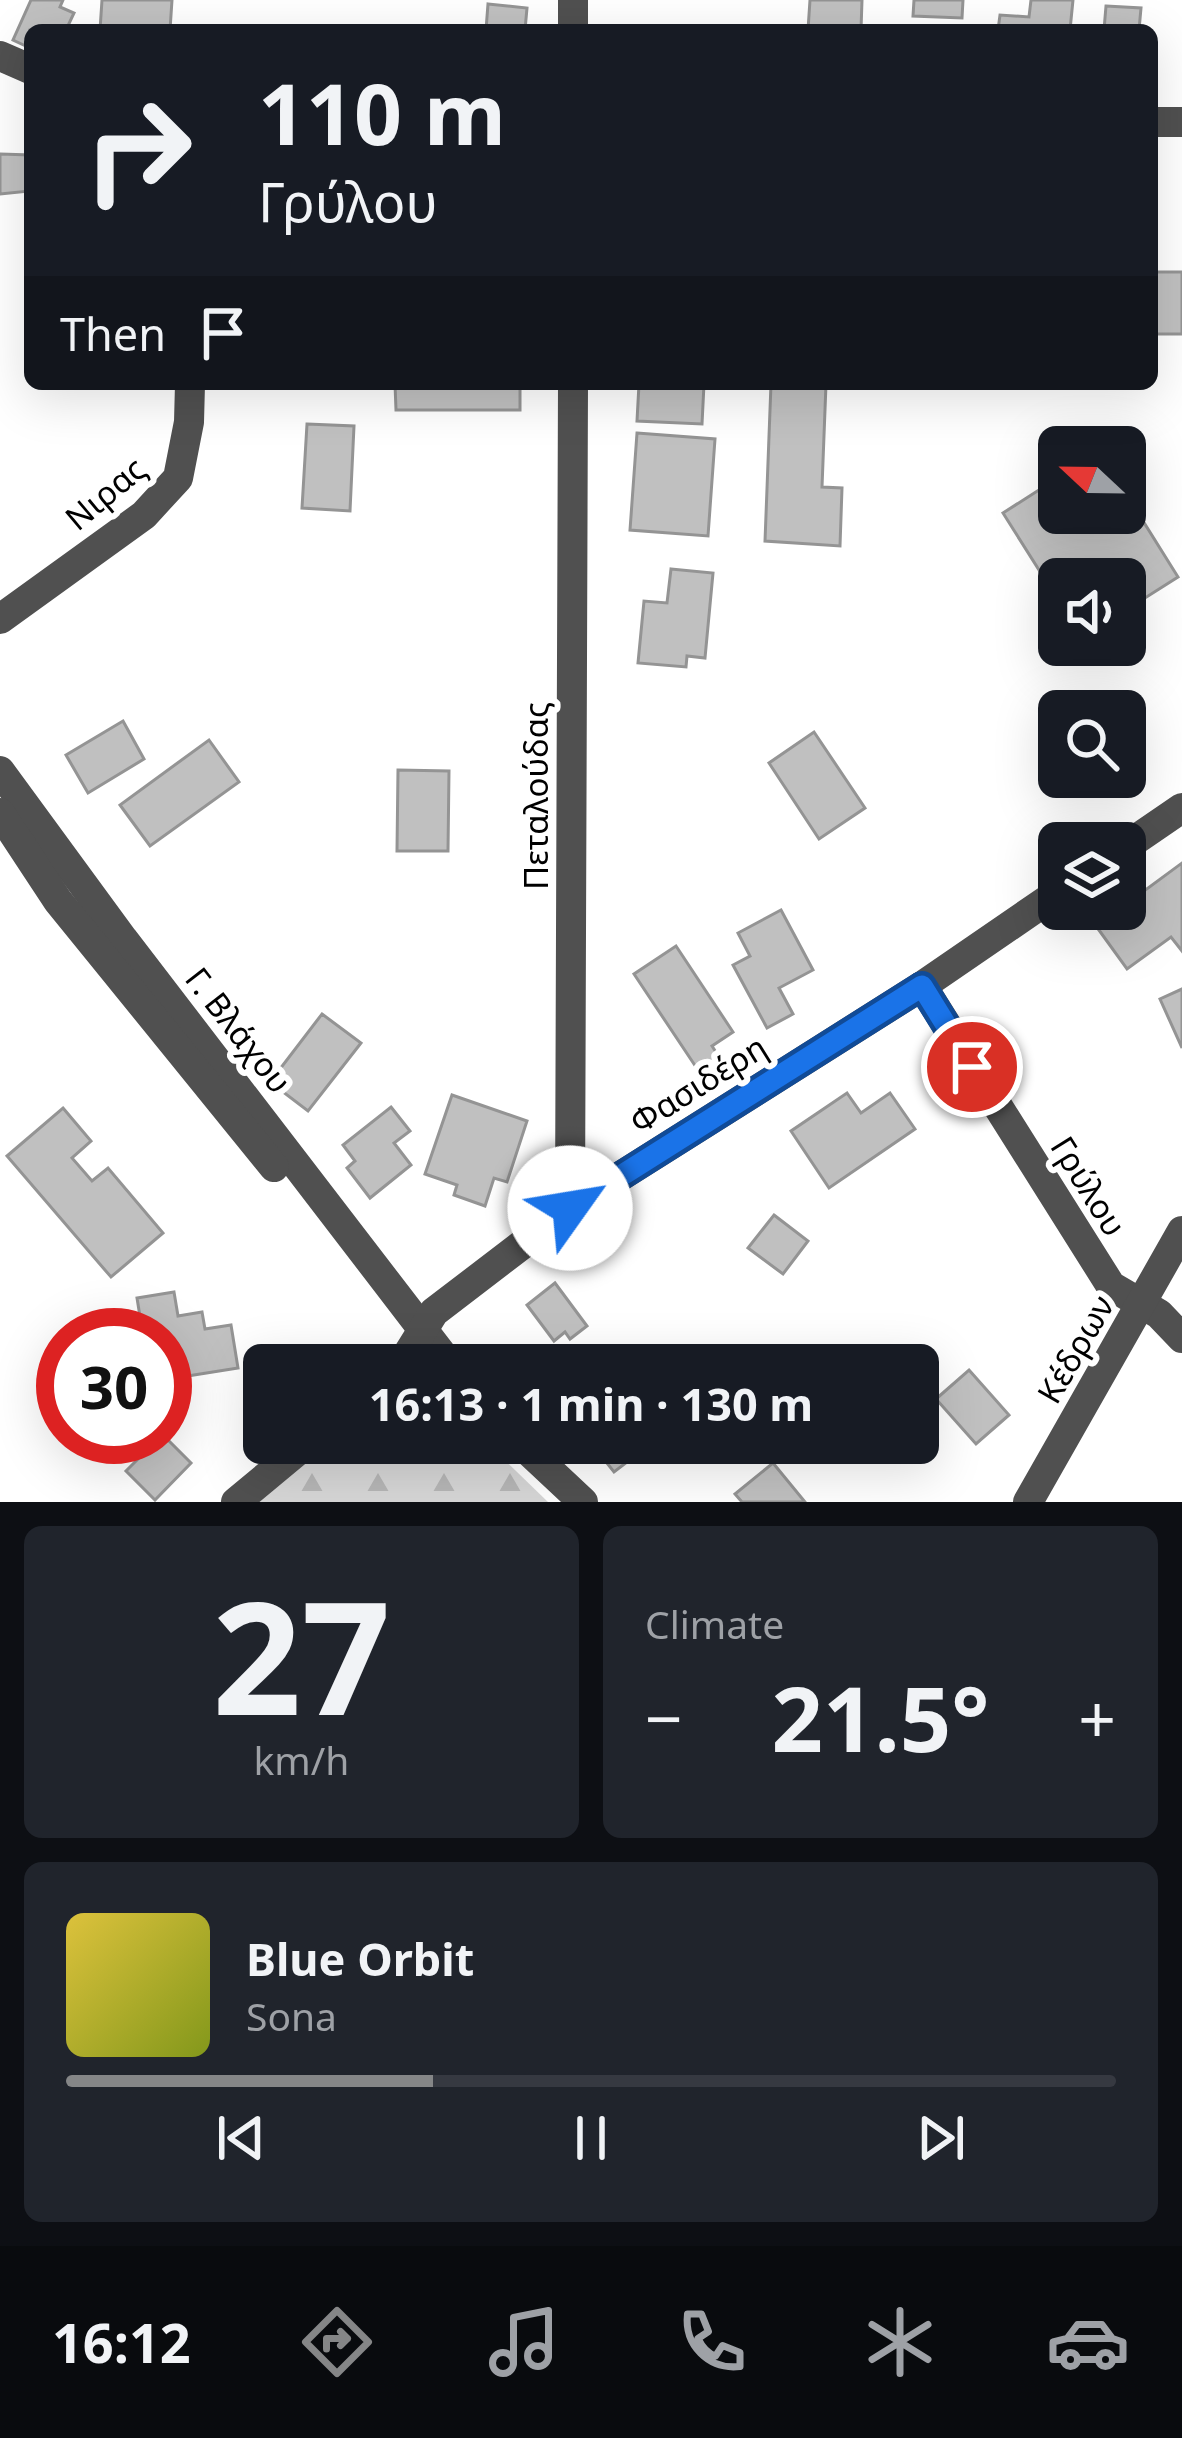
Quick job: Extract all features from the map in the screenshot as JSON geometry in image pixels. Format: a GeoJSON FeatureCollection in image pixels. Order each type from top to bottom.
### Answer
{"type":"FeatureCollection","features":[{"type":"Feature","properties":{"kind":"street","name":"Νιρας"},"geometry":{"type":"LineString","coordinates":[[0,619],[145,515],[178,478],[190,390]]}},
{"type":"Feature","properties":{"kind":"street","name":"Πεταλούδας"},"geometry":{"type":"LineString","coordinates":[[570,1208],[573,390]]}},
{"type":"Feature","properties":{"kind":"street","name":"Γ. Βλάχου"},"geometry":{"type":"LineString","coordinates":[[0,771],[432,1344]]}},
{"type":"Feature","properties":{"kind":"street"},"geometry":{"type":"LineString","coordinates":[[1146,833],[1182,808]]}},
{"type":"Feature","properties":{"kind":"street","name":"Γ. Βλάχου"},"geometry":{"type":"LineString","coordinates":[[0,813],[58,901],[116,973],[365,1279],[422,1332]]}},
{"type":"Feature","properties":{"kind":"street","name":"Φασιδέρη"},"geometry":{"type":"LineString","coordinates":[[414,1344],[434,1312],[570,1208],[922,986],[1038,906]]}},
{"type":"Feature","properties":{"kind":"street","name":"Γρύλου"},"geometry":{"type":"LineString","coordinates":[[922,986],[1098,1268],[1117,1292],[1159,1314],[1182,1338]]}},
{"type":"Feature","properties":{"kind":"street","name":"Κέδρων"},"geometry":{"type":"LineString","coordinates":[[1028,1502],[1182,1231]]}},
{"type":"Feature","properties":{"kind":"street"},"geometry":{"type":"LineString","coordinates":[[236,1502],[282,1464]]}},
{"type":"Feature","properties":{"kind":"street"},"geometry":{"type":"LineString","coordinates":[[542,1464],[583,1502]]}},
{"type":"Feature","properties":{"kind":"green space"},"geometry":{"type":"Polygon","coordinates":[[[302,1464],[509,1464],[548,1502],[255,1502],[302,1464]]]}},
{"type":"Feature","properties":{"kind":"building"},"geometry":{"type":"Polygon","coordinates":[[[31,0],[63,0],[60,7],[74,13],[69,24],[24,24],[24,45],[13,40],[31,0]]]}},
{"type":"Feature","properties":{"kind":"building"},"geometry":{"type":"Polygon","coordinates":[[[102,0],[172,0],[170,24],[100,24],[102,0]]]}},
{"type":"Feature","properties":{"kind":"building"},"geometry":{"type":"Polygon","coordinates":[[[810,0],[862,0],[861,24],[808,24],[810,0]]]}},
{"type":"Feature","properties":{"kind":"building"},"geometry":{"type":"Polygon","coordinates":[[[914,0],[963,0],[962,18],[913,16],[914,0]]]}},
{"type":"Feature","properties":{"kind":"building"},"geometry":{"type":"Polygon","coordinates":[[[1031,0],[1073,0],[1071,24],[999,24],[1000,15],[1029,17],[1031,0]]]}},
{"type":"Feature","properties":{"kind":"building"},"geometry":{"type":"Polygon","coordinates":[[[488,4],[527,8],[526,24],[486,24],[488,4]]]}},
{"type":"Feature","properties":{"kind":"building"},"geometry":{"type":"Polygon","coordinates":[[[1106,6],[1141,8],[1140,24],[1104,24],[1106,6]]]}},
{"type":"Feature","properties":{"kind":"building"},"geometry":{"type":"Polygon","coordinates":[[[0,154],[24,155],[24,192],[0,194],[0,154]]]}},
{"type":"Feature","properties":{"kind":"building"},"geometry":{"type":"Polygon","coordinates":[[[1158,272],[1182,272],[1182,334],[1158,334],[1158,272]]]}},
{"type":"Feature","properties":{"kind":"building"},"geometry":{"type":"Polygon","coordinates":[[[395,390],[520,390],[520,410],[396,410],[395,390]]]}},
{"type":"Feature","properties":{"kind":"building"},"geometry":{"type":"Polygon","coordinates":[[[639,390],[704,390],[702,424],[637,421],[639,390]]]}},
{"type":"Feature","properties":{"kind":"building"},"geometry":{"type":"Polygon","coordinates":[[[771,390],[826,390],[822,487],[842,488],[840,546],[765,541],[771,390]]]}},
{"type":"Feature","properties":{"kind":"building"},"geometry":{"type":"Polygon","coordinates":[[[307,424],[354,426],[350,511],[302,508],[307,424]]]}},
{"type":"Feature","properties":{"kind":"building"},"geometry":{"type":"Polygon","coordinates":[[[637,433],[715,439],[708,536],[630,530],[637,433]]]}},
{"type":"Feature","properties":{"kind":"building"},"geometry":{"type":"Polygon","coordinates":[[[1038,491],[1038,534],[1146,534],[1146,526],[1178,577],[1146,597],[1146,558],[1038,558],[1038,568],[1003,513],[1038,491]]]}},
{"type":"Feature","properties":{"kind":"building"},"geometry":{"type":"Polygon","coordinates":[[[671,569],[713,573],[705,658],[687,656],[686,667],[638,663],[644,601],[667,603],[671,569]]]}},
{"type":"Feature","properties":{"kind":"building"},"geometry":{"type":"Polygon","coordinates":[[[123,721],[144,759],[88,793],[66,755],[123,721]]]}},
{"type":"Feature","properties":{"kind":"building"},"geometry":{"type":"Polygon","coordinates":[[[814,732],[865,808],[819,839],[769,763],[814,732]]]}},
{"type":"Feature","properties":{"kind":"building"},"geometry":{"type":"Polygon","coordinates":[[[209,740],[239,782],[150,846],[120,805],[209,740]]]}},
{"type":"Feature","properties":{"kind":"building"},"geometry":{"type":"Polygon","coordinates":[[[398,770],[449,771],[448,851],[397,851],[398,770]]]}},
{"type":"Feature","properties":{"kind":"building"},"geometry":{"type":"Polygon","coordinates":[[[1182,863],[1182,951],[1171,937],[1127,969],[1099,930],[1146,930],[1146,890],[1182,863]]]}},
{"type":"Feature","properties":{"kind":"building"},"geometry":{"type":"Polygon","coordinates":[[[781,910],[813,970],[779,988],[793,1014],[767,1028],[733,965],[750,956],[738,933],[781,910]]]}},
{"type":"Feature","properties":{"kind":"building"},"geometry":{"type":"Polygon","coordinates":[[[676,946],[733,1032],[712,1046],[723,1063],[702,1076],[634,974],[676,946]]]}},
{"type":"Feature","properties":{"kind":"building"},"geometry":{"type":"Polygon","coordinates":[[[1182,989],[1182,1048],[1160,999],[1182,989]]]}},
{"type":"Feature","properties":{"kind":"building"},"geometry":{"type":"Polygon","coordinates":[[[322,1014],[361,1043],[308,1111],[270,1082],[322,1014]]]}},
{"type":"Feature","properties":{"kind":"building"},"geometry":{"type":"Polygon","coordinates":[[[847,1093],[861,1113],[890,1093],[915,1129],[829,1188],[791,1131],[847,1093]]]}},
{"type":"Feature","properties":{"kind":"building"},"geometry":{"type":"Polygon","coordinates":[[[452,1095],[527,1121],[507,1182],[494,1178],[485,1206],[454,1195],[457,1185],[425,1174],[452,1095]]]}},
{"type":"Feature","properties":{"kind":"building"},"geometry":{"type":"Polygon","coordinates":[[[391,1107],[410,1131],[394,1143],[411,1165],[370,1198],[347,1168],[355,1161],[343,1145],[391,1107]]]}},
{"type":"Feature","properties":{"kind":"building"},"geometry":{"type":"Polygon","coordinates":[[[63,1108],[91,1141],[72,1158],[92,1181],[108,1168],[163,1233],[111,1277],[7,1156],[63,1108]]]}},
{"type":"Feature","properties":{"kind":"building"},"geometry":{"type":"Polygon","coordinates":[[[774,1215],[808,1241],[783,1274],[748,1248],[774,1215]]]}},
{"type":"Feature","properties":{"kind":"building"},"geometry":{"type":"Polygon","coordinates":[[[555,1283],[587,1326],[570,1339],[565,1332],[554,1341],[527,1305],[555,1283]]]}},
{"type":"Feature","properties":{"kind":"building"},"geometry":{"type":"Polygon","coordinates":[[[174,1292],[177,1308],[139,1308],[137,1298],[174,1292]]]}},
{"type":"Feature","properties":{"kind":"building"},"geometry":{"type":"Polygon","coordinates":[[[202,1312],[205,1329],[231,1325],[238,1368],[192,1375],[192,1314],[202,1312]]]}},
{"type":"Feature","properties":{"kind":"building"},"geometry":{"type":"Polygon","coordinates":[[[969,1370],[1009,1415],[976,1444],[939,1402],[939,1396],[969,1370]]]}},
{"type":"Feature","properties":{"kind":"building"},"geometry":{"type":"Polygon","coordinates":[[[133,1464],[190,1464],[155,1500],[126,1471],[133,1464]]]}},
{"type":"Feature","properties":{"kind":"building"},"geometry":{"type":"Polygon","coordinates":[[[774,1464],[805,1502],[742,1502],[735,1494],[774,1464]]]}},
{"type":"Feature","properties":{"kind":"route"},"geometry":{"type":"LineString","coordinates":[[570,1208],[922,986],[972,1067]]}}]}
